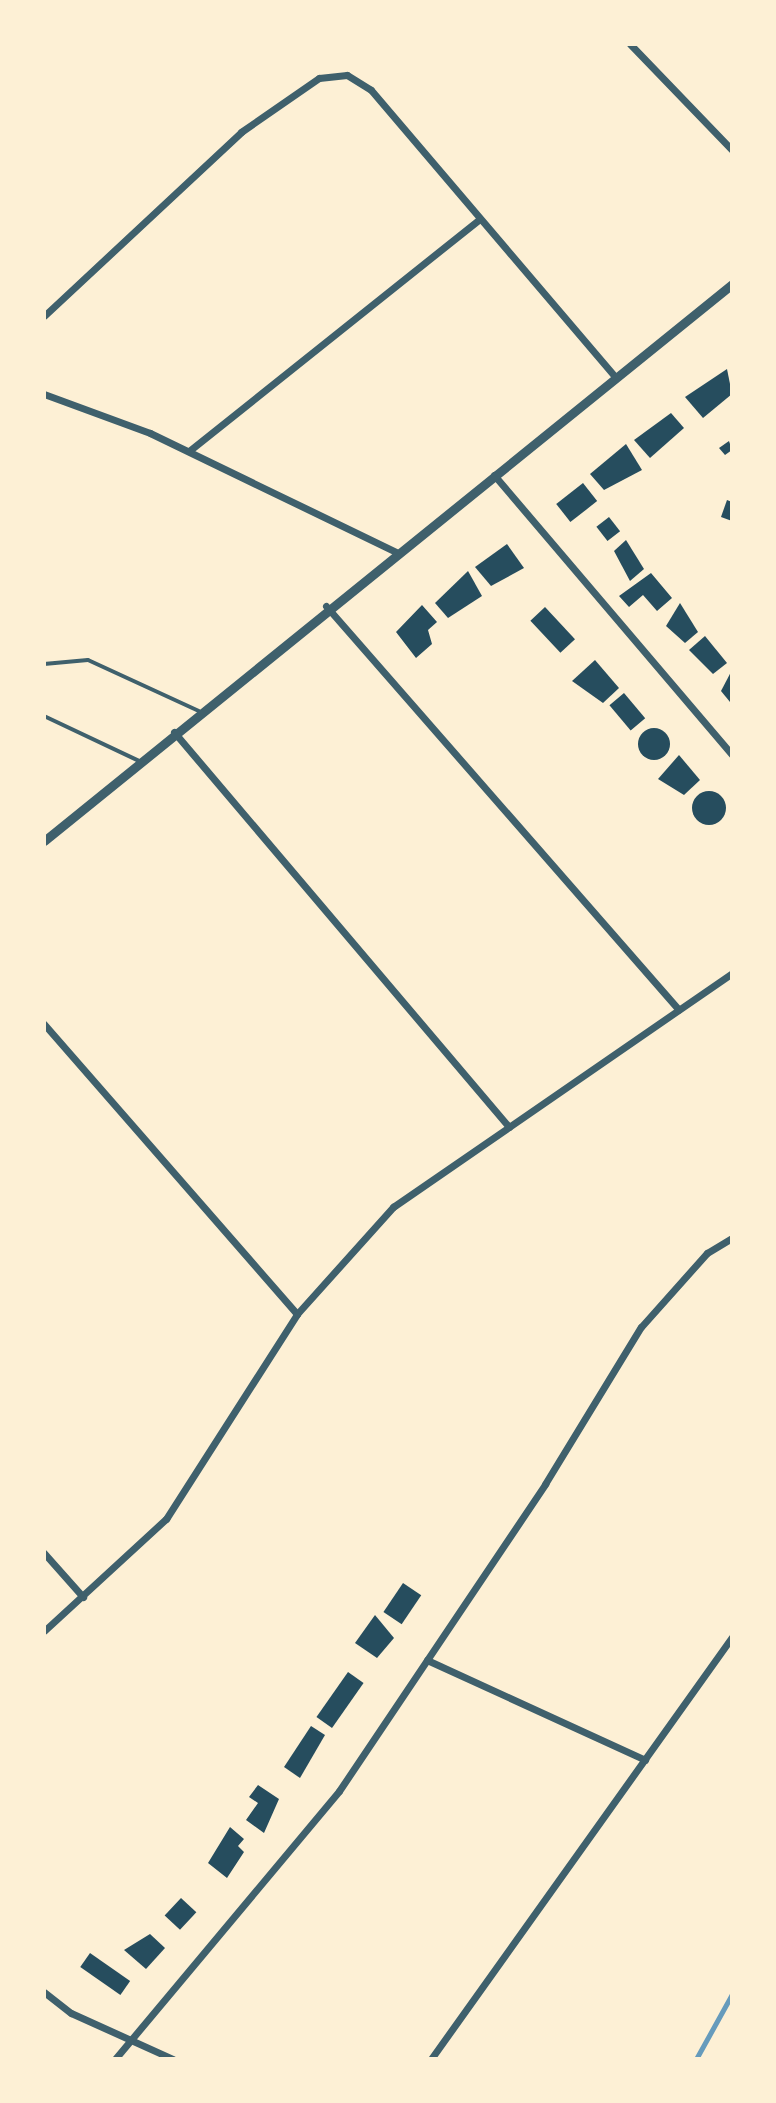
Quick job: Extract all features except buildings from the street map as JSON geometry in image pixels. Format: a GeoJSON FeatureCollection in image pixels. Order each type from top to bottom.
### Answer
{"type":"FeatureCollection","features":[{"type":"Feature","properties":{"kind":"street"},"geometry":{"type":"LineString","coordinates":[[630,44],[732,150]]}},
{"type":"Feature","properties":{"kind":"street"},"geometry":{"type":"LineString","coordinates":[[44,316],[241,132],[319,78],[347,75],[371,90],[478,220],[615,377]]}},
{"type":"Feature","properties":{"kind":"street"},"geometry":{"type":"LineString","coordinates":[[189,451],[478,220]]}},
{"type":"Feature","properties":{"kind":"street"},"geometry":{"type":"LineString","coordinates":[[44,841],[326,606],[732,284]]}},
{"type":"Feature","properties":{"kind":"street"},"geometry":{"type":"LineString","coordinates":[[44,394],[189,451],[396,552]]}},
{"type":"Feature","properties":{"kind":"street"},"geometry":{"type":"LineString","coordinates":[[494,475],[732,755]]}},
{"type":"Feature","properties":{"kind":"street"},"geometry":{"type":"LineString","coordinates":[[326,606],[679,1010]]}},
{"type":"Feature","properties":{"kind":"street"},"geometry":{"type":"LineString","coordinates":[[174,732],[509,1127]]}},
{"type":"Feature","properties":{"kind":"street"},"geometry":{"type":"LineString","coordinates":[[44,1631],[166,1519],[297,1314],[393,1207],[732,973]]}},
{"type":"Feature","properties":{"kind":"street"},"geometry":{"type":"LineString","coordinates":[[44,1024],[297,1314]]}},
{"type":"Feature","properties":{"kind":"street"},"geometry":{"type":"LineString","coordinates":[[115,2059],[282,1867],[427,1660],[641,1327],[707,1253],[732,1238]]}},
{"type":"Feature","properties":{"kind":"street"},"geometry":{"type":"LineString","coordinates":[[44,1553],[83,1597]]}},
{"type":"Feature","properties":{"kind":"street"},"geometry":{"type":"LineString","coordinates":[[431,2059],[732,1637]]}},
{"type":"Feature","properties":{"kind":"street"},"geometry":{"type":"LineString","coordinates":[[427,1660],[645,1760]]}},
{"type":"Feature","properties":{"kind":"street"},"geometry":{"type":"LineString","coordinates":[[44,1992],[130,2041],[173,2059]]}},
{"type":"Feature","properties":{"kind":"lane"},"geometry":{"type":"LineString","coordinates":[[44,664],[88,660],[199,711]]}},
{"type":"Feature","properties":{"kind":"lane"},"geometry":{"type":"LineString","coordinates":[[44,716],[139,761]]}},
{"type":"Feature","properties":{"kind":"waterway"},"geometry":{"type":"LineString","coordinates":[[696,2059],[732,1994]]}}]}
